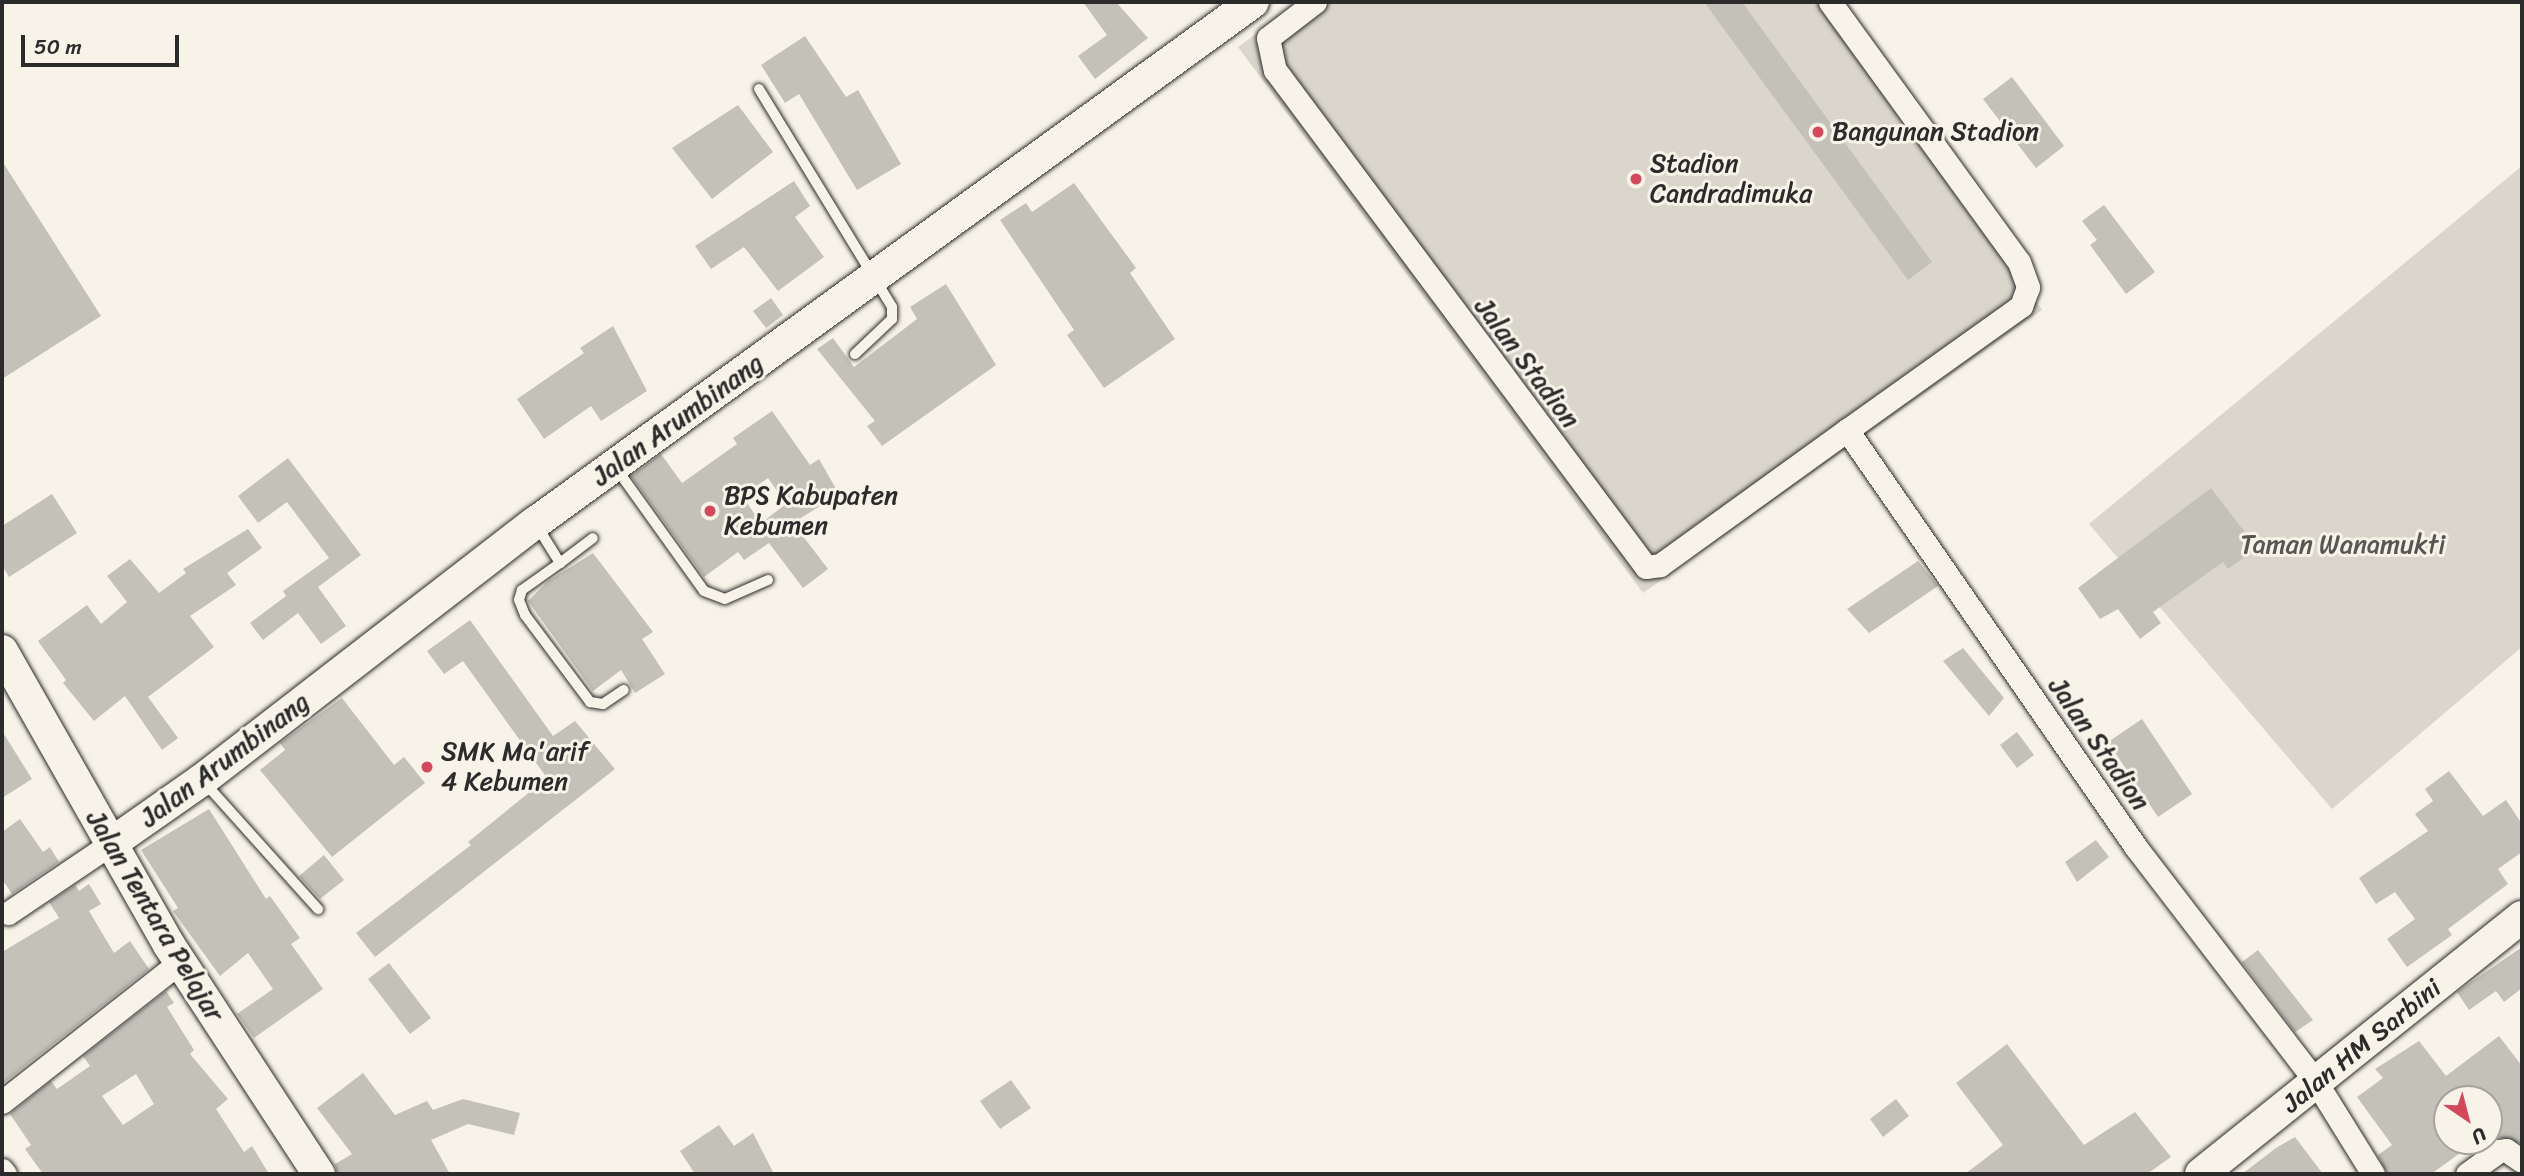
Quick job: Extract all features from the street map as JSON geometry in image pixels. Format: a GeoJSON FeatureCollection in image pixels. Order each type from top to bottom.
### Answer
{"type":"FeatureCollection","features":[{"type":"Feature","properties":{"kind":"main road","name":"Jalan Arumbinang"},"geometry":{"type":"LineString","coordinates":[[109,845],[202,780],[535,523],[1253,2]]}},
{"type":"Feature","properties":{"kind":"main road","name":"Jalan Tentara Pelajar"},"geometry":{"type":"LineString","coordinates":[[2,651],[109,845],[180,962],[319,1174]]}},
{"type":"Feature","properties":{"kind":"main road","name":"Jalan HM Sarbini"},"geometry":{"type":"LineString","coordinates":[[2201,1174],[2522,917]]}},
{"type":"Feature","properties":{"kind":"street","name":"Jalan Stadion"},"geometry":{"type":"LineString","coordinates":[[1315,2],[1268,38],[1275,70],[1646,567],[1660,565],[2021,306],[2028,287],[2020,262],[1830,2]]}},
{"type":"Feature","properties":{"kind":"street","name":"Jalan Stadion"},"geometry":{"type":"LineString","coordinates":[[1847,430],[2135,846],[2316,1083],[2373,1174]]}},
{"type":"Feature","properties":{"kind":"street"},"geometry":{"type":"LineString","coordinates":[[8,914],[109,845]]}},
{"type":"Feature","properties":{"kind":"street"},"geometry":{"type":"LineString","coordinates":[[2,1102],[180,962]]}},
{"type":"Feature","properties":{"kind":"street"},"geometry":{"type":"LineString","coordinates":[[2467,1174],[2503,1150],[2522,1161]]}},
{"type":"Feature","properties":{"kind":"lane"},"geometry":{"type":"LineString","coordinates":[[759,89],[873,278],[890,300],[892,318],[855,354]]}},
{"type":"Feature","properties":{"kind":"lane"},"geometry":{"type":"LineString","coordinates":[[615,466],[704,591],[725,599],[768,580]]}},
{"type":"Feature","properties":{"kind":"lane"},"geometry":{"type":"LineString","coordinates":[[535,523],[560,563]]}},
{"type":"Feature","properties":{"kind":"lane"},"geometry":{"type":"LineString","coordinates":[[593,538],[522,590],[519,600],[525,615],[590,702],[603,704],[624,690]]}},
{"type":"Feature","properties":{"kind":"lane"},"geometry":{"type":"LineString","coordinates":[[202,780],[318,909]]}},
{"type":"Feature","properties":{"kind":"green space","name":"Stadion Candradimuka"},"geometry":{"type":"Polygon","coordinates":[[[1300,2],[1829,2],[2042,310],[1643,593],[1238,47],[1300,2]]]}},
{"type":"Feature","properties":{"kind":"green space","name":"Taman Wanamukti"},"geometry":{"type":"Polygon","coordinates":[[[2522,166],[2522,647],[2332,809],[2089,524],[2522,166]]]}},
{"type":"Feature","properties":{"kind":"building"},"geometry":{"type":"Polygon","coordinates":[[[1083,2],[1116,2],[1148,38],[1095,79],[1078,56],[1107,35],[1083,2]]]}},
{"type":"Feature","properties":{"kind":"building","name":"Bangunan Stadion"},"geometry":{"type":"Polygon","coordinates":[[[1704,2],[1742,2],[1932,262],[1908,280],[1704,2]]]}},
{"type":"Feature","properties":{"kind":"building"},"geometry":{"type":"Polygon","coordinates":[[[805,36],[846,97],[858,90],[901,164],[857,190],[799,94],[785,103],[761,65],[805,36]]]}},
{"type":"Feature","properties":{"kind":"building"},"geometry":{"type":"Polygon","coordinates":[[[2012,77],[2064,146],[2036,168],[1983,99],[2012,77]]]}},
{"type":"Feature","properties":{"kind":"building"},"geometry":{"type":"Polygon","coordinates":[[[738,105],[773,152],[712,199],[672,148],[738,105]]]}},
{"type":"Feature","properties":{"kind":"building"},"geometry":{"type":"Polygon","coordinates":[[[2,161],[101,316],[2,379],[2,161]]]}},
{"type":"Feature","properties":{"kind":"building"},"geometry":{"type":"Polygon","coordinates":[[[794,181],[810,206],[795,217],[824,257],[778,291],[744,247],[711,269],[695,246],[794,181]]]}},
{"type":"Feature","properties":{"kind":"building"},"geometry":{"type":"Polygon","coordinates":[[[1074,183],[1136,268],[1130,273],[1175,339],[1104,388],[1067,335],[1074,330],[1000,220],[1026,203],[1032,212],[1074,183]]]}},
{"type":"Feature","properties":{"kind":"building"},"geometry":{"type":"Polygon","coordinates":[[[2104,205],[2155,272],[2126,294],[2090,245],[2097,240],[2082,221],[2104,205]]]}},
{"type":"Feature","properties":{"kind":"building"},"geometry":{"type":"Polygon","coordinates":[[[946,284],[996,365],[882,446],[867,426],[875,421],[817,349],[833,338],[854,367],[917,319],[910,307],[946,284]]]}},
{"type":"Feature","properties":{"kind":"building"},"geometry":{"type":"Polygon","coordinates":[[[771,298],[783,315],[766,328],[753,311],[771,298]]]}},
{"type":"Feature","properties":{"kind":"building"},"geometry":{"type":"Polygon","coordinates":[[[613,326],[647,391],[601,421],[591,406],[544,439],[517,399],[584,353],[580,348],[613,326]]]}},
{"type":"Feature","properties":{"kind":"building"},"geometry":{"type":"Polygon","coordinates":[[[772,411],[810,465],[819,459],[839,494],[793,523],[828,569],[803,588],[769,543],[744,560],[738,552],[704,577],[631,476],[661,454],[682,483],[737,444],[733,438],[772,411]],[[768,478],[742,496],[761,523],[786,504],[768,478]]]}},
{"type":"Feature","properties":{"kind":"building"},"geometry":{"type":"Polygon","coordinates":[[[288,458],[361,555],[318,587],[346,626],[321,644],[298,613],[263,640],[250,623],[286,596],[283,591],[329,558],[287,502],[258,523],[238,496],[288,458]]]}},
{"type":"Feature","properties":{"kind":"building"},"geometry":{"type":"Polygon","coordinates":[[[2211,488],[2257,548],[2228,569],[2223,562],[2153,612],[2161,623],[2140,639],[2118,609],[2100,619],[2078,588],[2211,488]]]}},
{"type":"Feature","properties":{"kind":"building"},"geometry":{"type":"Polygon","coordinates":[[[52,494],[77,533],[9,577],[2,565],[2,526],[52,494]]]}},
{"type":"Feature","properties":{"kind":"building"},"geometry":{"type":"Polygon","coordinates":[[[248,529],[262,548],[227,573],[236,585],[190,616],[214,647],[148,697],[178,738],[162,750],[125,696],[94,721],[63,683],[66,680],[38,641],[87,605],[101,624],[127,602],[107,576],[130,559],[159,593],[186,573],[183,569],[248,529]]]}},
{"type":"Feature","properties":{"kind":"building"},"geometry":{"type":"Polygon","coordinates":[[[593,553],[653,632],[642,639],[665,674],[635,693],[621,670],[593,691],[528,601],[547,582],[593,553]]]}},
{"type":"Feature","properties":{"kind":"building"},"geometry":{"type":"Polygon","coordinates":[[[1918,561],[1938,586],[1869,633],[1847,609],[1918,561]]]}},
{"type":"Feature","properties":{"kind":"building"},"geometry":{"type":"Polygon","coordinates":[[[470,620],[553,736],[575,721],[615,769],[375,957],[356,933],[471,845],[468,842],[547,778],[463,661],[444,674],[427,651],[470,620]]]}},
{"type":"Feature","properties":{"kind":"building"},"geometry":{"type":"Polygon","coordinates":[[[1963,648],[2004,698],[1989,716],[1943,661],[1963,648]]]}},
{"type":"Feature","properties":{"kind":"building"},"geometry":{"type":"Polygon","coordinates":[[[342,698],[394,765],[404,757],[425,783],[332,857],[260,770],[285,750],[280,743],[342,698]]]}},
{"type":"Feature","properties":{"kind":"building"},"geometry":{"type":"Polygon","coordinates":[[[2142,719],[2192,794],[2158,817],[2108,742],[2142,719]]]}},
{"type":"Feature","properties":{"kind":"building"},"geometry":{"type":"Polygon","coordinates":[[[2,731],[32,779],[2,798],[2,731]]]}},
{"type":"Feature","properties":{"kind":"building"},"geometry":{"type":"Polygon","coordinates":[[[2017,732],[2034,755],[2017,768],[2000,745],[2017,732]]]}},
{"type":"Feature","properties":{"kind":"building"},"geometry":{"type":"Polygon","coordinates":[[[2449,771],[2483,816],[2506,800],[2522,824],[2522,852],[2498,869],[2508,884],[2448,929],[2452,935],[2407,967],[2387,939],[2415,919],[2395,892],[2376,904],[2359,878],[2428,831],[2415,814],[2433,801],[2425,789],[2449,771]]]}},
{"type":"Feature","properties":{"kind":"building"},"geometry":{"type":"Polygon","coordinates":[[[209,809],[266,899],[270,896],[300,938],[291,944],[323,989],[254,1038],[237,1014],[273,989],[248,953],[220,976],[173,911],[178,908],[141,850],[209,809]]]}},
{"type":"Feature","properties":{"kind":"building"},"geometry":{"type":"Polygon","coordinates":[[[20,819],[43,852],[50,847],[59,862],[12,894],[2,879],[2,832],[20,819]]]}},
{"type":"Feature","properties":{"kind":"building"},"geometry":{"type":"Polygon","coordinates":[[[2096,840],[2109,857],[2077,882],[2065,862],[2096,840]]]}},
{"type":"Feature","properties":{"kind":"building"},"geometry":{"type":"Polygon","coordinates":[[[324,855],[344,880],[320,899],[299,876],[324,855]]]}},
{"type":"Feature","properties":{"kind":"building"},"geometry":{"type":"Polygon","coordinates":[[[89,884],[101,904],[89,911],[114,953],[130,941],[149,969],[2,1084],[2,952],[59,918],[49,902],[75,885],[79,891],[89,884]]]}},
{"type":"Feature","properties":{"kind":"building"},"geometry":{"type":"Polygon","coordinates":[[[2522,947],[2522,988],[2504,1002],[2496,991],[2469,1010],[2457,992],[2522,947]]]}},
{"type":"Feature","properties":{"kind":"building"},"geometry":{"type":"Polygon","coordinates":[[[2258,950],[2313,1020],[2295,1032],[2242,962],[2258,950]]]}},
{"type":"Feature","properties":{"kind":"building"},"geometry":{"type":"Polygon","coordinates":[[[389,963],[431,1018],[410,1034],[368,979],[389,963]]]}},
{"type":"Feature","properties":{"kind":"building"},"geometry":{"type":"Polygon","coordinates":[[[166,991],[174,1003],[167,1007],[194,1050],[190,1054],[228,1099],[216,1109],[244,1152],[252,1146],[269,1174],[43,1174],[25,1149],[31,1145],[10,1114],[51,1081],[57,1089],[90,1066],[83,1056],[166,991]],[[136,1074],[102,1096],[123,1125],[154,1104],[136,1074]]]}},
{"type":"Feature","properties":{"kind":"building"},"geometry":{"type":"Polygon","coordinates":[[[2499,1036],[2522,1066],[2522,1144],[2503,1138],[2503,1085],[2433,1085],[2433,1155],[2457,1155],[2431,1174],[2387,1174],[2378,1155],[2392,1145],[2357,1097],[2383,1078],[2375,1069],[2419,1041],[2446,1076],[2499,1036]]]}},
{"type":"Feature","properties":{"kind":"building"},"geometry":{"type":"Polygon","coordinates":[[[2007,1044],[2084,1145],[2135,1112],[2171,1157],[2147,1174],[1965,1174],[2003,1145],[1956,1083],[2007,1044]]]}},
{"type":"Feature","properties":{"kind":"building"},"geometry":{"type":"Polygon","coordinates":[[[363,1073],[395,1115],[427,1101],[433,1110],[463,1099],[520,1113],[514,1135],[468,1124],[431,1140],[450,1174],[337,1174],[335,1164],[352,1154],[317,1108],[363,1073]]]}},
{"type":"Feature","properties":{"kind":"building"},"geometry":{"type":"Polygon","coordinates":[[[1011,1080],[1031,1108],[1000,1129],[980,1101],[1011,1080]]]}},
{"type":"Feature","properties":{"kind":"building"},"geometry":{"type":"Polygon","coordinates":[[[1896,1099],[1909,1116],[1883,1137],[1870,1119],[1896,1099]]]}},
{"type":"Feature","properties":{"kind":"building"},"geometry":{"type":"Polygon","coordinates":[[[719,1125],[734,1146],[753,1133],[774,1174],[695,1174],[680,1151],[719,1125]]]}},
{"type":"Feature","properties":{"kind":"building"},"geometry":{"type":"Polygon","coordinates":[[[2295,1137],[2323,1174],[2242,1174],[2276,1148],[2295,1137]]]}},
{"type":"Feature","properties":{"kind":"place","name":"Bangunan Stadion"},"geometry":{"type":"Point","coordinates":[1818,132]}},
{"type":"Feature","properties":{"kind":"place","name":"Stadion Candradimuka"},"geometry":{"type":"Point","coordinates":[1636,179]}},
{"type":"Feature","properties":{"kind":"place","name":"BPS Kabupaten Kebumen"},"geometry":{"type":"Point","coordinates":[710,511]}},
{"type":"Feature","properties":{"kind":"place","name":"SMK Ma'arif 4 Kebumen"},"geometry":{"type":"Point","coordinates":[427,767]}}]}
